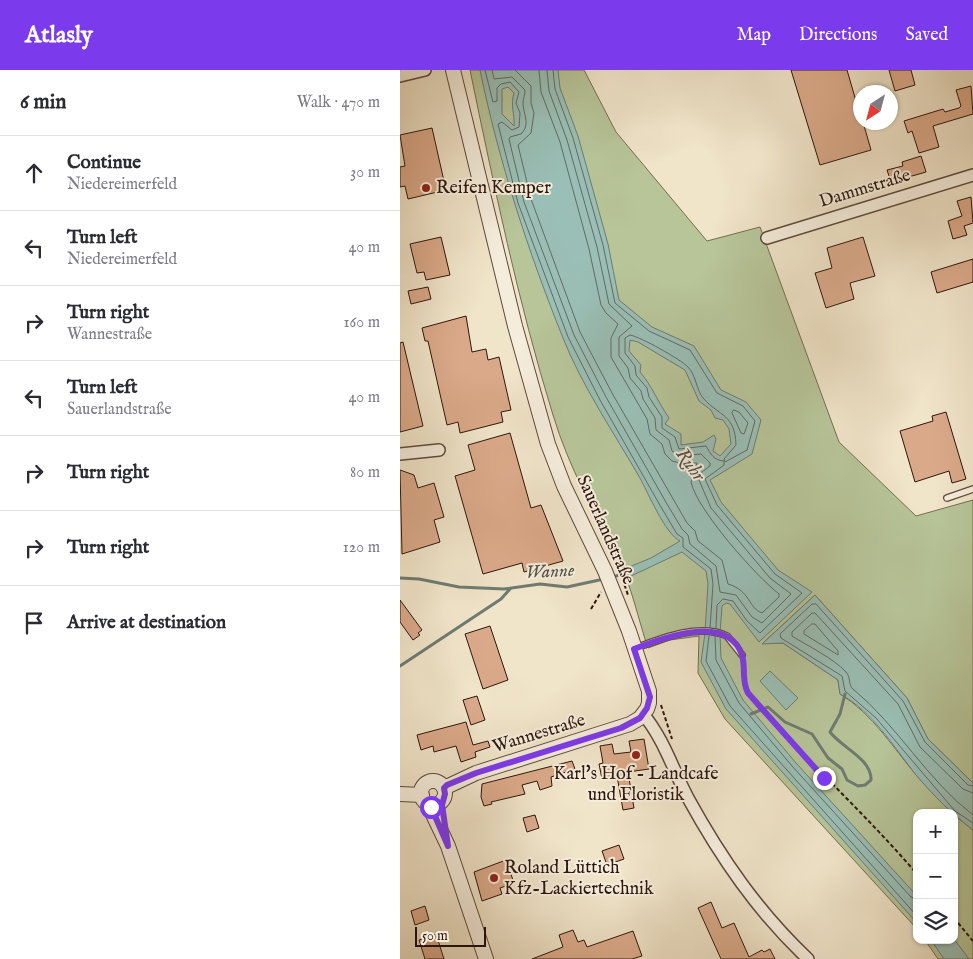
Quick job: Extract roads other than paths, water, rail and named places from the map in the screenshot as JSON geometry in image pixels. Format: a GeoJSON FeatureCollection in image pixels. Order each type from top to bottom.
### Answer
{"type":"FeatureCollection","features":[{"type":"Feature","properties":{"kind":"street"},"geometry":{"type":"LineString","coordinates":[[400,76],[425,70]]}},
{"type":"Feature","properties":{"kind":"street","name":"Sauerlandstraße"},"geometry":{"type":"LineString","coordinates":[[453,70],[515,326],[545,436],[564,486],[611,568],[612,587],[650,697],[643,714]]}},
{"type":"Feature","properties":{"kind":"street","name":"Dammstraße"},"geometry":{"type":"LineString","coordinates":[[767,238],[973,174]]}},
{"type":"Feature","properties":{"kind":"street"},"geometry":{"type":"LineString","coordinates":[[400,454],[439,450]]}},
{"type":"Feature","properties":{"kind":"street"},"geometry":{"type":"LineString","coordinates":[[643,714],[663,744],[688,797],[713,842],[746,892],[786,938],[808,959]]}},
{"type":"Feature","properties":{"kind":"street","name":"Wannestraße"},"geometry":{"type":"LineString","coordinates":[[400,794],[434,797],[476,773],[621,728],[643,714]]}},
{"type":"Feature","properties":{"kind":"street"},"geometry":{"type":"LineString","coordinates":[[434,797],[448,846],[486,959]]}},
{"type":"Feature","properties":{"kind":"lane"},"geometry":{"type":"LineString","coordinates":[[947,498],[973,489]]}},
{"type":"Feature","properties":{"kind":"lane"},"geometry":{"type":"LineString","coordinates":[[634,649],[681,633],[700,632],[722,634],[736,644],[742,655]]}},
{"type":"Feature","properties":{"kind":"water","name":"Ruhr"},"geometry":{"type":"Polygon","coordinates":[[[480,70],[558,70],[560,88],[578,136],[608,244],[619,300],[652,327],[694,346],[721,390],[746,402],[761,420],[752,454],[710,480],[721,502],[778,570],[812,592],[759,642],[730,604],[726,603],[722,606],[720,633],[705,632],[708,584],[706,571],[682,552],[629,577],[624,569],[651,558],[680,541],[669,531],[652,503],[640,478],[589,392],[563,338],[526,239],[505,172],[480,70]],[[508,87],[502,89],[502,114],[514,126],[512,102],[514,93],[508,87]],[[630,340],[629,351],[641,365],[640,372],[669,418],[665,424],[681,434],[681,445],[703,442],[714,435],[716,439],[713,451],[720,456],[731,444],[729,429],[723,420],[715,418],[711,410],[699,401],[685,370],[638,342],[630,340]]]}},
{"type":"Feature","properties":{"kind":"water"},"geometry":{"type":"Polygon","coordinates":[[[815,595],[907,698],[928,739],[973,783],[973,830],[958,818],[958,809],[948,809],[916,775],[872,720],[852,701],[840,694],[838,680],[783,643],[762,644],[815,595]]]}},
{"type":"Feature","properties":{"kind":"water"},"geometry":{"type":"Polygon","coordinates":[[[705,633],[720,635],[721,658],[743,700],[796,763],[913,892],[913,919],[726,709],[701,662],[705,633]]]}},
{"type":"Feature","properties":{"kind":"water"},"geometry":{"type":"Polygon","coordinates":[[[770,671],[798,698],[786,710],[760,681],[770,671]]]}},
{"type":"Feature","properties":{"kind":"water"},"geometry":{"type":"Polygon","coordinates":[[[934,944],[958,944],[969,959],[944,959],[934,944]]]}},
{"type":"Feature","properties":{"kind":"waterway","name":"Wanne"},"geometry":{"type":"LineString","coordinates":[[613,577],[628,572]]}},
{"type":"Feature","properties":{"kind":"waterway","name":"Wanne"},"geometry":{"type":"LineString","coordinates":[[400,578],[419,579],[459,587],[504,589],[540,584],[567,587],[604,579]]}},
{"type":"Feature","properties":{"kind":"waterway"},"geometry":{"type":"LineString","coordinates":[[400,666],[501,599],[510,589]]}},
{"type":"Feature","properties":{"kind":"waterway"},"geometry":{"type":"LineString","coordinates":[[751,714],[768,707],[785,722],[812,734],[828,758],[842,769],[847,780],[858,786],[865,785],[871,780],[867,766],[830,732],[840,714],[845,694]]}},
{"type":"Feature","properties":{"kind":"place","name":"Reifen Kemper"},"geometry":{"type":"Point","coordinates":[426,188]}},
{"type":"Feature","properties":{"kind":"place","name":"Karl's Hof - Landcafe und Floristik"},"geometry":{"type":"Point","coordinates":[636,755]}},
{"type":"Feature","properties":{"kind":"place","name":"Roland Lüttich Kfz-Lackiertechnik"},"geometry":{"type":"Point","coordinates":[494,878]}}]}
